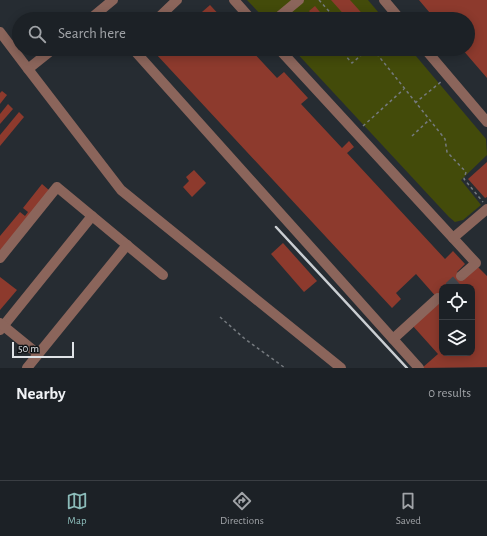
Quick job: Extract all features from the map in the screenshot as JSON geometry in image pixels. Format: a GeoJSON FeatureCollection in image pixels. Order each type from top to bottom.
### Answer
{"type":"FeatureCollection","features":[{"type":"Feature","properties":{"kind":"lane"},"geometry":{"type":"LineString","coordinates":[[99,12],[114,0]]}},
{"type":"Feature","properties":{"kind":"lane"},"geometry":{"type":"LineString","coordinates":[[164,12],[177,0]]}},
{"type":"Feature","properties":{"kind":"lane"},"geometry":{"type":"LineString","coordinates":[[234,0],[245,12]]}},
{"type":"Feature","properties":{"kind":"lane"},"geometry":{"type":"LineString","coordinates":[[284,12],[299,0]]}},
{"type":"Feature","properties":{"kind":"lane"},"geometry":{"type":"LineString","coordinates":[[384,0],[394,12]]}},
{"type":"Feature","properties":{"kind":"lane"},"geometry":{"type":"LineString","coordinates":[[0,32],[12,48]]}},
{"type":"Feature","properties":{"kind":"lane"},"geometry":{"type":"LineString","coordinates":[[18,56],[121,190],[341,368]]}},
{"type":"Feature","properties":{"kind":"lane"},"geometry":{"type":"LineString","coordinates":[[28,69],[44,56]]}},
{"type":"Feature","properties":{"kind":"lane"},"geometry":{"type":"LineString","coordinates":[[139,56],[419,368]]}},
{"type":"Feature","properties":{"kind":"lane"},"geometry":{"type":"LineString","coordinates":[[285,56],[476,263],[461,276]]}},
{"type":"Feature","properties":{"kind":"lane"},"geometry":{"type":"LineString","coordinates":[[432,56],[487,122]]}},
{"type":"Feature","properties":{"kind":"lane"},"geometry":{"type":"LineString","coordinates":[[0,258],[57,187],[163,275]]}},
{"type":"Feature","properties":{"kind":"lane"},"geometry":{"type":"LineString","coordinates":[[453,238],[487,208]]}},
{"type":"Feature","properties":{"kind":"lane"},"geometry":{"type":"LineString","coordinates":[[38,354],[1,326],[92,216]]}},
{"type":"Feature","properties":{"kind":"lane"},"geometry":{"type":"LineString","coordinates":[[27,368],[127,245]]}},
{"type":"Feature","properties":{"kind":"lane"},"geometry":{"type":"LineString","coordinates":[[393,338],[438,298]]}},
{"type":"Feature","properties":{"kind":"path"},"geometry":{"type":"LineString","coordinates":[[319,0],[330,12]]}},
{"type":"Feature","properties":{"kind":"path"},"geometry":{"type":"LineString","coordinates":[[346,56],[352,63],[360,56]]}},
{"type":"Feature","properties":{"kind":"path"},"geometry":{"type":"LineString","coordinates":[[378,56],[444,139],[447,152],[466,172],[464,179],[487,208]]}},
{"type":"Feature","properties":{"kind":"path"},"geometry":{"type":"LineString","coordinates":[[416,103],[448,76]]}},
{"type":"Feature","properties":{"kind":"path"},"geometry":{"type":"LineString","coordinates":[[356,133],[404,89]]}},
{"type":"Feature","properties":{"kind":"path"},"geometry":{"type":"LineString","coordinates":[[412,136],[429,120]]}},
{"type":"Feature","properties":{"kind":"path"},"geometry":{"type":"LineString","coordinates":[[220,317],[285,368]]}},
{"type":"Feature","properties":{"kind":"green space"},"geometry":{"type":"Polygon","coordinates":[[[247,0],[368,0],[378,12],[258,12],[247,0]]]}},
{"type":"Feature","properties":{"kind":"green space"},"geometry":{"type":"Polygon","coordinates":[[[300,56],[416,56],[486,139],[487,155],[461,180],[481,205],[463,220],[455,222],[300,56]]]}},
{"type":"Feature","properties":{"kind":"building"},"geometry":{"type":"Polygon","coordinates":[[[331,0],[350,0],[361,12],[342,12],[331,0]]]}},
{"type":"Feature","properties":{"kind":"building"},"geometry":{"type":"Polygon","coordinates":[[[419,0],[487,0],[487,78],[468,56],[475,56],[475,12],[429,12],[419,0]]]}},
{"type":"Feature","properties":{"kind":"building"},"geometry":{"type":"Polygon","coordinates":[[[210,5],[216,12],[202,12],[210,5]]]}},
{"type":"Feature","properties":{"kind":"building"},"geometry":{"type":"Polygon","coordinates":[[[315,6],[320,12],[310,12],[309,11],[315,6]]]}},
{"type":"Feature","properties":{"kind":"building"},"geometry":{"type":"Polygon","coordinates":[[[158,56],[257,56],[277,78],[284,72],[308,98],[301,104],[342,148],[349,141],[354,147],[347,153],[445,259],[453,251],[465,264],[457,272],[463,278],[477,266],[487,276],[487,367],[422,368],[438,354],[412,325],[439,300],[416,274],[396,293],[401,299],[392,308],[158,56]]]}},
{"type":"Feature","properties":{"kind":"building"},"geometry":{"type":"Polygon","coordinates":[[[2,91],[7,95],[0,104],[0,93],[2,91]]]}},
{"type":"Feature","properties":{"kind":"building"},"geometry":{"type":"Polygon","coordinates":[[[8,104],[13,109],[0,124],[0,114],[8,104]]]}},
{"type":"Feature","properties":{"kind":"building"},"geometry":{"type":"Polygon","coordinates":[[[19,112],[24,117],[0,146],[0,135],[19,112]]]}},
{"type":"Feature","properties":{"kind":"building"},"geometry":{"type":"Polygon","coordinates":[[[487,162],[487,197],[485,198],[468,179],[487,162]]]}},
{"type":"Feature","properties":{"kind":"building"},"geometry":{"type":"Polygon","coordinates":[[[194,170],[206,183],[192,197],[183,187],[189,181],[186,177],[194,170]]]}},
{"type":"Feature","properties":{"kind":"building"},"geometry":{"type":"Polygon","coordinates":[[[42,184],[50,191],[0,251],[0,236],[20,212],[25,216],[28,212],[23,208],[42,184]]]}},
{"type":"Feature","properties":{"kind":"building"},"geometry":{"type":"Polygon","coordinates":[[[283,243],[317,281],[304,292],[271,254],[283,243]]]}},
{"type":"Feature","properties":{"kind":"building"},"geometry":{"type":"Polygon","coordinates":[[[0,277],[17,290],[0,310],[0,277]]]}},
{"type":"Feature","properties":{"kind":"tunnel"},"geometry":{"type":"LineString","coordinates":[[452,284],[461,276]]}},
{"type":"Feature","properties":{"kind":"railway"},"geometry":{"type":"LineString","coordinates":[[276,227],[407,368]]}}]}
